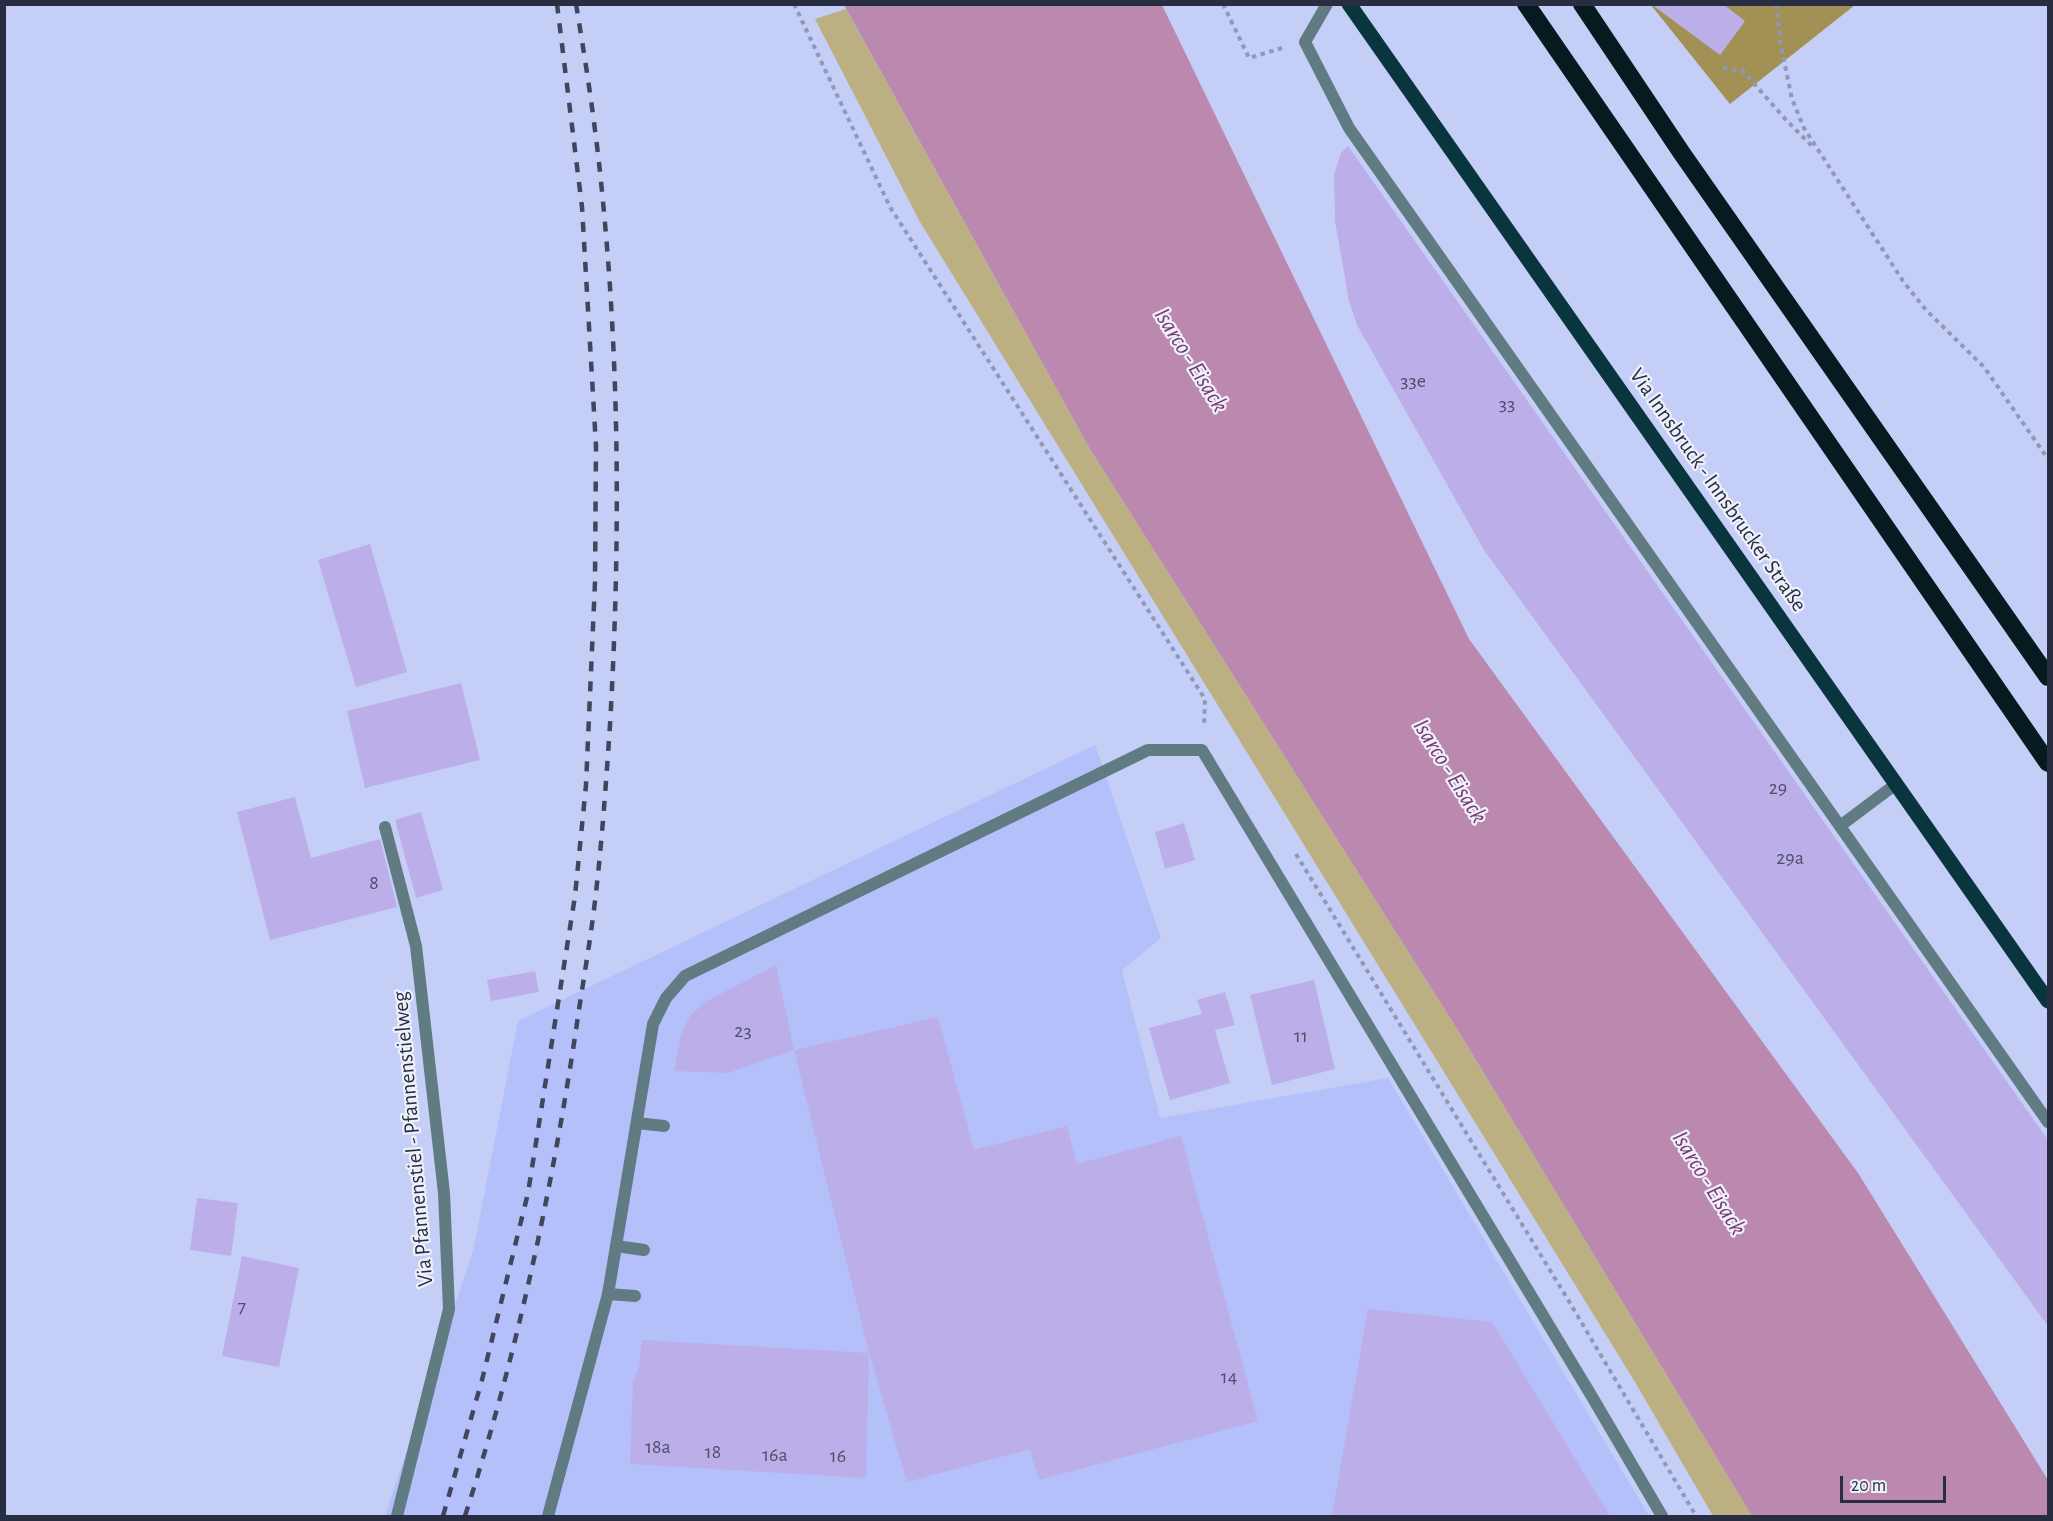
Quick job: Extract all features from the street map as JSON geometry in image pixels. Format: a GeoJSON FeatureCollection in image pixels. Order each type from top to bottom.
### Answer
{"type":"FeatureCollection","features":[{"type":"Feature","properties":{"kind":"highway"},"geometry":{"type":"LineString","coordinates":[[1526,4],[2049,763]]}},
{"type":"Feature","properties":{"kind":"highway"},"geometry":{"type":"LineString","coordinates":[[1582,4],[1681,152],[2049,677]]}},
{"type":"Feature","properties":{"kind":"main road","name":"Via Innsbruck - Innsbrucker Straße"},"geometry":{"type":"LineString","coordinates":[[1349,4],[2049,1001]]}},
{"type":"Feature","properties":{"kind":"street"},"geometry":{"type":"LineString","coordinates":[[1327,4],[1305,42],[1349,128],[2049,1122]]}},
{"type":"Feature","properties":{"kind":"street"},"geometry":{"type":"LineString","coordinates":[[548,1516],[608,1294],[653,1024],[666,998],[685,975],[1148,750],[1202,750],[1662,1516]]}},
{"type":"Feature","properties":{"kind":"street"},"geometry":{"type":"LineString","coordinates":[[1840,826],[1896,784]]}},
{"type":"Feature","properties":{"kind":"street","name":"Via Pfannenstiel - Pfannenstielweg"},"geometry":{"type":"LineString","coordinates":[[385,827],[416,946],[444,1193],[449,1309],[397,1516]]}},
{"type":"Feature","properties":{"kind":"street"},"geometry":{"type":"LineString","coordinates":[[637,1122],[664,1126]]}},
{"type":"Feature","properties":{"kind":"street"},"geometry":{"type":"LineString","coordinates":[[616,1246],[644,1250]]}},
{"type":"Feature","properties":{"kind":"street"},"geometry":{"type":"LineString","coordinates":[[608,1294],[635,1296]]}},
{"type":"Feature","properties":{"kind":"path"},"geometry":{"type":"LineString","coordinates":[[794,4],[890,207],[1205,699],[1202,750]]}},
{"type":"Feature","properties":{"kind":"path"},"geometry":{"type":"LineString","coordinates":[[1222,4],[1249,58],[1305,42]]}},
{"type":"Feature","properties":{"kind":"path"},"geometry":{"type":"LineString","coordinates":[[1776,4],[1781,46],[1792,99],[1804,128],[1903,281],[1926,310],[1984,368],[2049,459]]}},
{"type":"Feature","properties":{"kind":"path"},"geometry":{"type":"LineString","coordinates":[[1723,68],[1743,71],[1786,120],[1819,152]]}},
{"type":"Feature","properties":{"kind":"shaded area"},"geometry":{"type":"Polygon","coordinates":[[[1651,5],[1855,5],[1730,104],[1651,5]]]}},
{"type":"Feature","properties":{"kind":"shaded area"},"geometry":{"type":"Polygon","coordinates":[[[846,9],[1090,449],[1459,1032],[1752,1516],[1713,1516],[1635,1382],[920,222],[815,19],[846,9]]]}},
{"type":"Feature","properties":{"kind":"shaded area"},"geometry":{"type":"Polygon","coordinates":[[[1095,745],[1161,938],[1122,970],[1160,1118],[1388,1078],[1649,1516],[385,1516],[474,1247],[518,1021],[1095,745]]]}},
{"type":"Feature","properties":{"kind":"water","name":"Isarco - Eisack"},"geometry":{"type":"Polygon","coordinates":[[[844,5],[1162,5],[1469,639],[1858,1173],[2048,1480],[2048,1516],[1752,1516],[1459,1032],[1090,449],[844,5]]]}},
{"type":"Feature","properties":{"kind":"building"},"geometry":{"type":"Polygon","coordinates":[[[1651,4],[1723,4],[1745,21],[1720,55],[1651,4]]]}},
{"type":"Feature","properties":{"kind":"building"},"geometry":{"type":"Polygon","coordinates":[[[1348,146],[2048,1140],[2048,1326],[1484,550],[1357,325],[1349,301],[1335,221],[1334,174],[1341,153],[1348,146]]]}},
{"type":"Feature","properties":{"kind":"building"},"geometry":{"type":"Polygon","coordinates":[[[370,544],[407,672],[356,687],[318,560],[370,544]]]}},
{"type":"Feature","properties":{"kind":"building"},"geometry":{"type":"Polygon","coordinates":[[[461,683],[480,760],[365,788],[347,711],[461,683]]]}},
{"type":"Feature","properties":{"kind":"building"},"geometry":{"type":"Polygon","coordinates":[[[295,797],[311,858],[380,839],[397,907],[270,940],[237,812],[295,797]]]}},
{"type":"Feature","properties":{"kind":"building"},"geometry":{"type":"Polygon","coordinates":[[[421,812],[443,890],[416,898],[395,820],[421,812]]]}},
{"type":"Feature","properties":{"kind":"building"},"geometry":{"type":"Polygon","coordinates":[[[1184,823],[1195,860],[1165,869],[1155,832],[1184,823]]]}},
{"type":"Feature","properties":{"kind":"building"},"geometry":{"type":"Polygon","coordinates":[[[776,965],[794,1050],[728,1073],[674,1071],[681,1035],[690,1016],[705,1002],[776,965]]]}},
{"type":"Feature","properties":{"kind":"building"},"geometry":{"type":"Polygon","coordinates":[[[535,971],[539,992],[491,1001],[487,980],[535,971]]]}},
{"type":"Feature","properties":{"kind":"building"},"geometry":{"type":"Polygon","coordinates":[[[1314,980],[1335,1069],[1272,1085],[1250,995],[1314,980]]]}},
{"type":"Feature","properties":{"kind":"building"},"geometry":{"type":"Polygon","coordinates":[[[1225,992],[1235,1025],[1215,1030],[1230,1083],[1170,1100],[1149,1028],[1202,1014],[1197,1000],[1225,992]]]}},
{"type":"Feature","properties":{"kind":"building"},"geometry":{"type":"Polygon","coordinates":[[[938,1017],[974,1150],[1067,1126],[1077,1164],[1181,1136],[1258,1421],[1039,1480],[1030,1449],[907,1482],[869,1353],[794,1050],[938,1017]]]}},
{"type":"Feature","properties":{"kind":"building"},"geometry":{"type":"Polygon","coordinates":[[[197,1198],[238,1203],[231,1256],[190,1250],[197,1198]]]}},
{"type":"Feature","properties":{"kind":"building"},"geometry":{"type":"Polygon","coordinates":[[[242,1256],[299,1268],[279,1367],[222,1356],[242,1256]]]}},
{"type":"Feature","properties":{"kind":"building"},"geometry":{"type":"Polygon","coordinates":[[[1368,1309],[1492,1322],[1610,1516],[1332,1516],[1368,1309]]]}},
{"type":"Feature","properties":{"kind":"building"},"geometry":{"type":"Polygon","coordinates":[[[642,1340],[869,1353],[866,1478],[630,1464],[633,1381],[639,1368],[642,1340]]]}},
{"type":"Feature","properties":{"kind":"railway"},"geometry":{"type":"LineString","coordinates":[[443,1516],[482,1380],[528,1193],[575,896],[586,785],[595,582],[596,446],[582,207],[557,4]]}},
{"type":"Feature","properties":{"kind":"railway"},"geometry":{"type":"LineString","coordinates":[[465,1516],[516,1336],[555,1153],[593,917],[607,769],[617,529],[613,333],[601,177],[576,4]]}}]}
